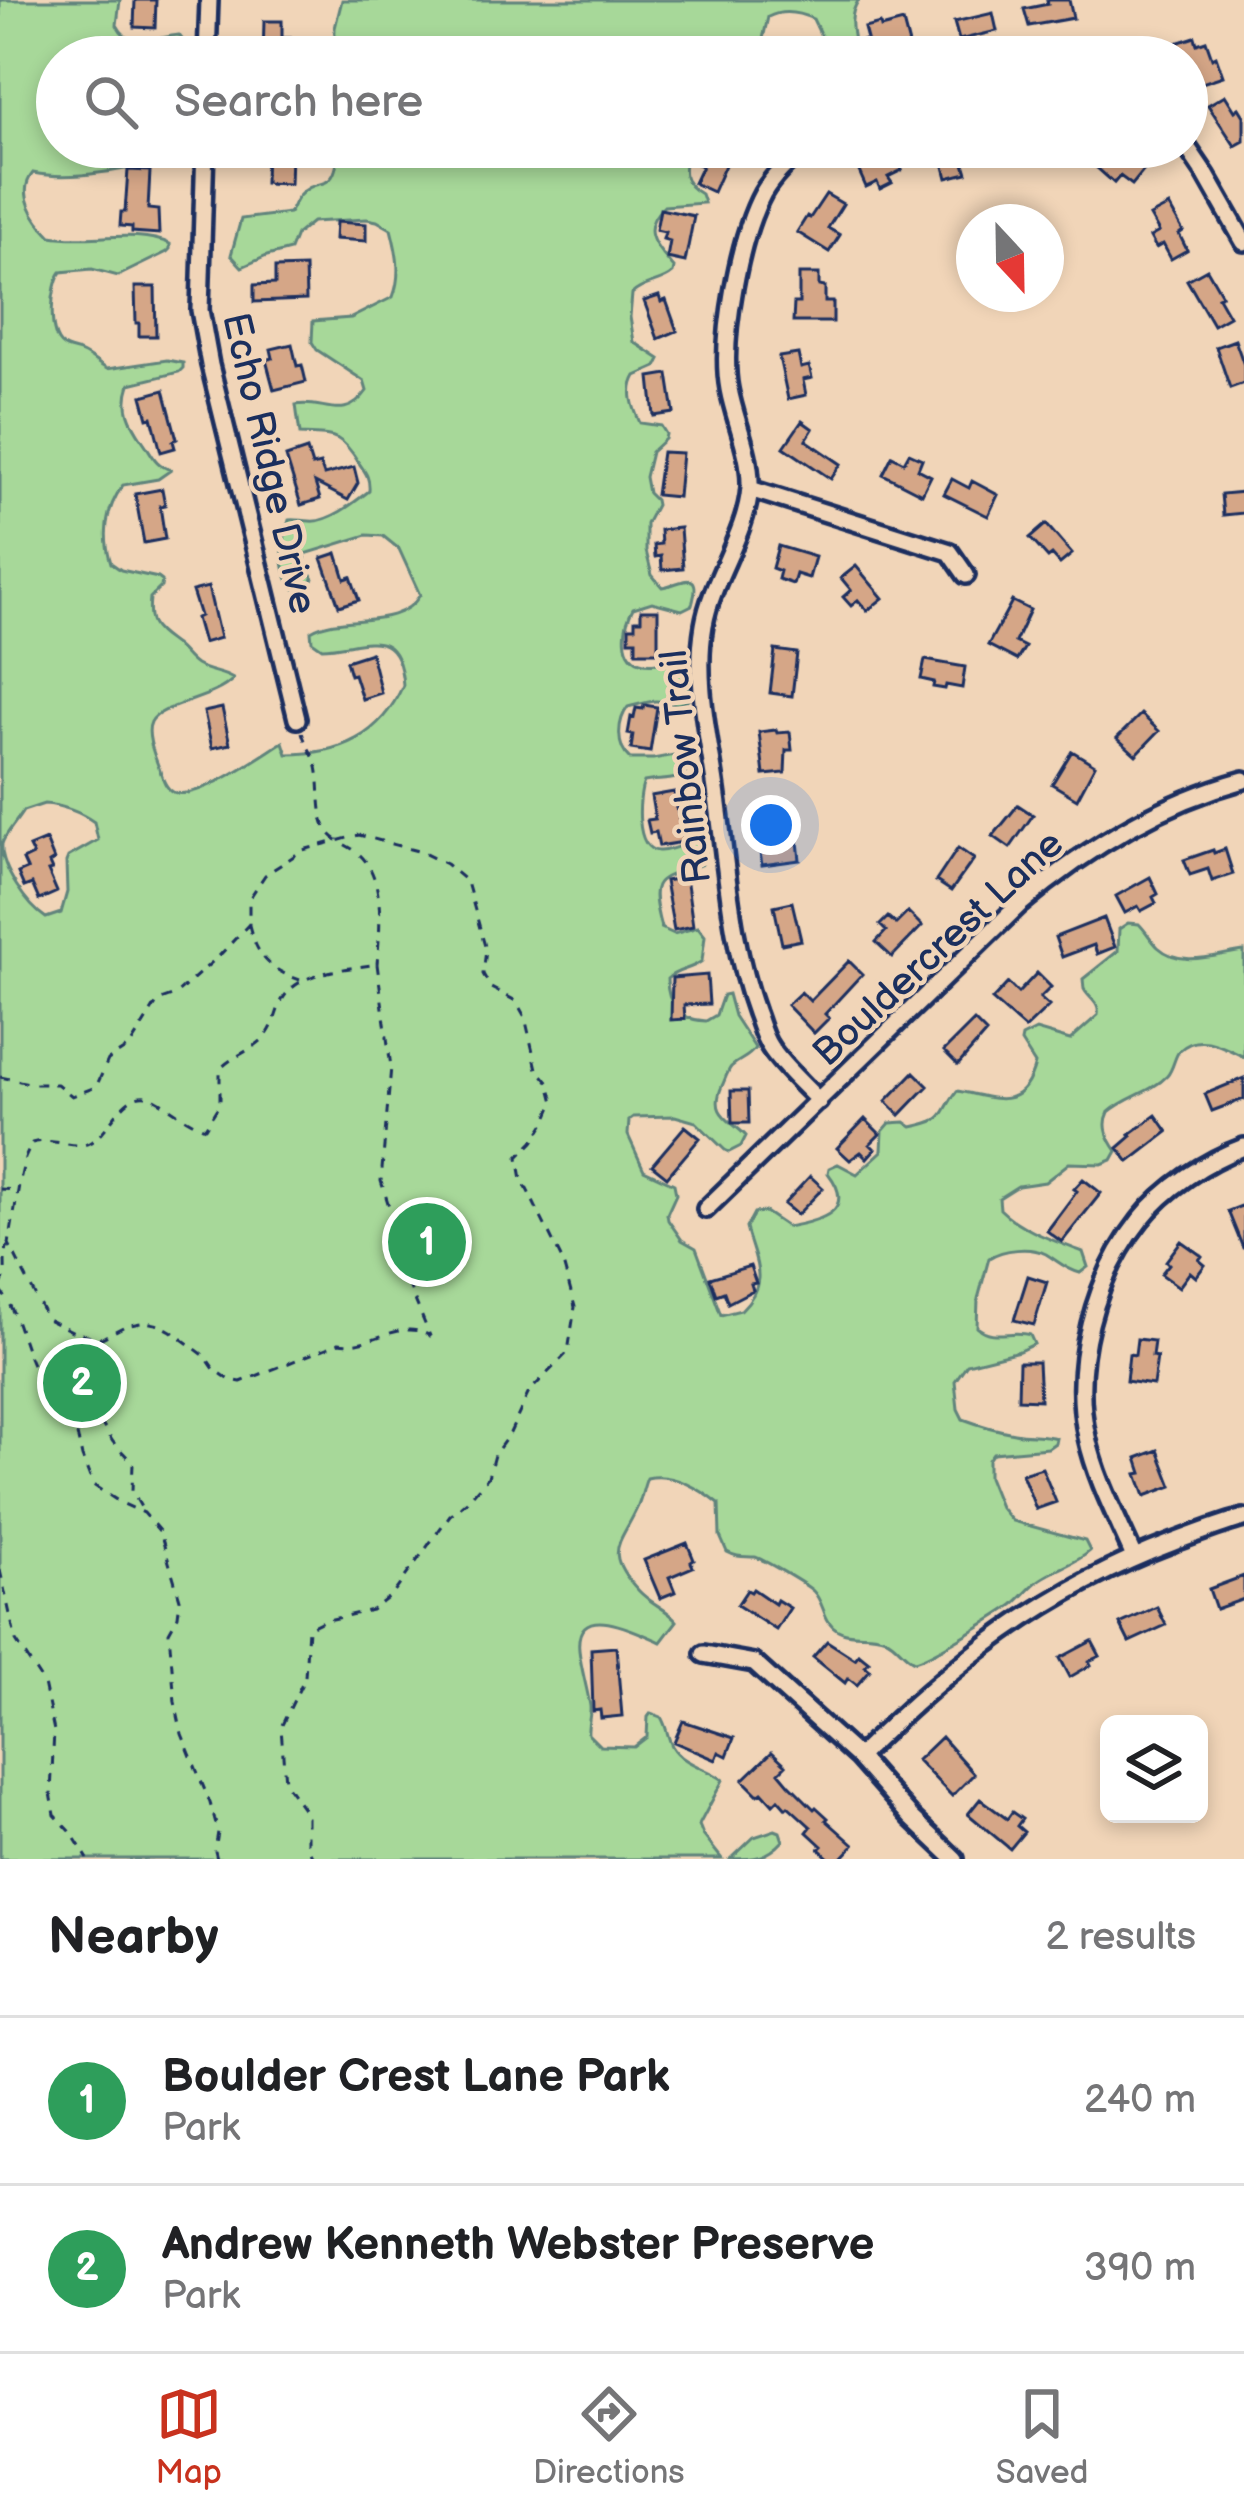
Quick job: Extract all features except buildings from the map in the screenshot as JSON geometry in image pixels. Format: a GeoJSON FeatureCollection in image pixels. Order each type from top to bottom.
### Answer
{"type":"FeatureCollection","features":[{"type":"Feature","properties":{"kind":"street"},"geometry":{"type":"LineString","coordinates":[[208,36],[209,0]]}},
{"type":"Feature","properties":{"kind":"street","name":"Echo Ridge Drive"},"geometry":{"type":"LineString","coordinates":[[204,168],[200,310],[297,718]]}},
{"type":"Feature","properties":{"kind":"street","name":"Rainbow Trail"},"geometry":{"type":"LineString","coordinates":[[783,168],[763,192],[747,236],[727,334],[729,388],[745,443],[750,489],[703,627],[701,680],[734,920],[750,995],[769,1046],[819,1101]]}},
{"type":"Feature","properties":{"kind":"street"},"geometry":{"type":"LineString","coordinates":[[1201,168],[1244,242]]}},
{"type":"Feature","properties":{"kind":"street"},"geometry":{"type":"LineString","coordinates":[[750,489],[950,552],[966,574]]}},
{"type":"Feature","properties":{"kind":"street","name":"Bouldercrest Lane"},"geometry":{"type":"LineString","coordinates":[[706,1209],[1053,876],[1126,829],[1244,780]]}},
{"type":"Feature","properties":{"kind":"street"},"geometry":{"type":"LineString","coordinates":[[1134,1557],[1087,1437],[1081,1389],[1088,1328],[1111,1268],[1140,1220],[1184,1178],[1244,1147]]}},
{"type":"Feature","properties":{"kind":"street"},"geometry":{"type":"LineString","coordinates":[[858,1757],[919,1697],[993,1638],[1073,1587],[1134,1557],[1244,1518]]}},
{"type":"Feature","properties":{"kind":"street"},"geometry":{"type":"LineString","coordinates":[[704,1654],[754,1663],[858,1757],[955,1859]]}},
{"type":"Feature","properties":{"kind":"path"},"geometry":{"type":"LineString","coordinates":[[9,1244],[47,1319],[91,1337],[146,1322],[160,1325],[230,1380],[241,1382],[330,1345],[366,1342],[404,1328],[430,1336],[407,1282],[381,1181],[391,1067],[377,964],[374,879],[364,859],[335,841],[325,825],[316,763],[297,718]]}},
{"type":"Feature","properties":{"kind":"path"},"geometry":{"type":"LineString","coordinates":[[302,980],[269,966],[252,937],[249,899],[265,875],[303,850],[359,835],[421,852],[446,864],[467,882],[486,950],[483,974],[491,988],[516,1001],[525,1017],[537,1069],[549,1083],[554,1102],[533,1142],[518,1157],[523,1179],[557,1249],[575,1307],[568,1352],[529,1392],[494,1455],[488,1477],[450,1516],[393,1594],[372,1610],[308,1628],[305,1678],[281,1727],[284,1783],[307,1814],[307,1843],[314,1859]]}},
{"type":"Feature","properties":{"kind":"path"},"geometry":{"type":"LineString","coordinates":[[0,1077],[57,1084],[73,1096],[96,1087],[108,1060],[130,1046],[158,1001],[175,995],[249,924]]}},
{"type":"Feature","properties":{"kind":"path"},"geometry":{"type":"LineString","coordinates":[[217,1859],[218,1832],[175,1702],[169,1632],[180,1599],[160,1532],[132,1491],[133,1463],[87,1401],[66,1381],[37,1374],[11,1303],[0,1288],[4,1252],[32,1143],[54,1140],[82,1146],[110,1124],[126,1101],[139,1096],[160,1101],[176,1115],[205,1128],[220,1103],[220,1069],[264,1039],[283,996],[302,980],[377,964]]}},
{"type":"Feature","properties":{"kind":"path"},"geometry":{"type":"LineString","coordinates":[[0,1190],[18,1190]]}},
{"type":"Feature","properties":{"kind":"path"},"geometry":{"type":"LineString","coordinates":[[76,1394],[72,1412],[93,1485],[144,1513]]}},
{"type":"Feature","properties":{"kind":"path"},"geometry":{"type":"LineString","coordinates":[[0,1570],[16,1641],[44,1684],[55,1731],[51,1793],[55,1815],[88,1859]]}},
{"type":"Feature","properties":{"kind":"green space"},"geometry":{"type":"Polygon","coordinates":[[[0,0],[120,0],[117,25],[127,36],[36,36],[36,168],[134,168],[67,176],[33,173],[26,189],[34,214],[51,236],[142,237],[170,244],[167,252],[118,276],[92,269],[61,272],[52,310],[63,346],[107,369],[167,360],[183,363],[179,372],[130,384],[127,407],[131,421],[154,458],[171,470],[158,479],[123,485],[112,504],[106,533],[111,563],[162,581],[150,598],[151,621],[157,631],[196,665],[233,679],[214,692],[164,711],[151,722],[153,752],[173,792],[197,791],[283,742],[287,754],[306,753],[341,746],[371,729],[403,685],[394,652],[376,642],[322,648],[312,641],[311,631],[398,613],[420,595],[399,549],[383,536],[367,535],[305,554],[313,578],[310,586],[295,589],[283,556],[289,520],[325,519],[369,491],[366,473],[341,441],[300,434],[296,405],[342,408],[367,391],[364,381],[317,350],[312,342],[313,321],[351,318],[393,297],[398,271],[391,229],[367,219],[312,222],[296,235],[290,250],[242,267],[231,255],[241,219],[289,213],[306,189],[330,179],[336,168],[684,168],[686,180],[701,194],[704,203],[664,206],[656,215],[653,238],[673,273],[632,294],[630,317],[634,342],[660,359],[656,367],[636,376],[633,405],[640,423],[661,426],[666,434],[651,452],[645,477],[656,505],[646,524],[646,551],[652,575],[662,587],[689,580],[695,593],[692,605],[682,610],[652,602],[633,608],[625,640],[636,660],[652,664],[676,660],[687,678],[688,700],[628,707],[620,734],[630,759],[674,755],[690,766],[676,778],[644,782],[639,809],[641,832],[650,848],[667,850],[695,840],[705,852],[702,864],[666,877],[656,888],[661,928],[674,934],[698,927],[705,936],[702,961],[667,979],[672,1004],[682,1015],[706,1021],[716,1015],[723,995],[728,994],[734,1016],[755,1048],[731,1067],[719,1096],[720,1111],[746,1136],[741,1146],[729,1152],[696,1122],[675,1116],[629,1120],[628,1135],[644,1170],[674,1184],[676,1194],[668,1220],[682,1240],[696,1248],[721,1315],[741,1310],[756,1290],[758,1271],[746,1228],[754,1213],[765,1212],[787,1227],[822,1218],[837,1206],[839,1197],[829,1168],[838,1164],[857,1174],[882,1151],[883,1131],[890,1123],[905,1122],[912,1127],[932,1122],[957,1091],[1005,1098],[1022,1090],[1035,1064],[1022,1037],[1036,1030],[1070,1040],[1098,1015],[1083,979],[1118,951],[1119,929],[1128,923],[1139,924],[1158,947],[1178,957],[1244,951],[1244,1057],[1204,1041],[1188,1044],[1161,1082],[1109,1112],[1107,1132],[1117,1151],[1112,1160],[1069,1163],[1045,1182],[1018,1186],[999,1198],[1000,1209],[1018,1223],[1083,1252],[1088,1267],[1080,1273],[1032,1250],[989,1258],[978,1299],[977,1327],[990,1333],[1030,1335],[1034,1344],[967,1364],[955,1381],[958,1409],[963,1419],[982,1425],[1056,1438],[1048,1448],[993,1453],[988,1477],[1000,1507],[1012,1521],[1085,1541],[1090,1551],[1041,1579],[979,1627],[914,1661],[885,1638],[838,1630],[809,1588],[755,1557],[727,1552],[720,1536],[719,1504],[703,1492],[676,1479],[647,1478],[618,1557],[639,1591],[677,1621],[661,1642],[610,1623],[597,1622],[580,1634],[590,1706],[588,1734],[600,1746],[634,1747],[647,1737],[651,1713],[661,1717],[677,1752],[723,1780],[699,1825],[722,1859],[0,1859],[0,0]],[[44,804],[23,811],[2,844],[16,886],[46,918],[61,913],[68,857],[98,840],[94,822],[44,804]]]}},
{"type":"Feature","properties":{"kind":"green space"},"geometry":{"type":"Polygon","coordinates":[[[342,0],[859,0],[852,20],[853,36],[821,36],[813,19],[785,12],[768,17],[764,36],[335,36],[342,0]]]}},
{"type":"Feature","properties":{"kind":"green space"},"geometry":{"type":"Polygon","coordinates":[[[775,1830],[783,1841],[765,1855],[731,1859],[754,1837],[775,1830]]]}},
{"type":"Feature","properties":{"kind":"place","name":"Boulder Crest Lane Park"},"geometry":{"type":"Point","coordinates":[427,1242]}},
{"type":"Feature","properties":{"kind":"place","name":"Andrew Kenneth Webster Preserve"},"geometry":{"type":"Point","coordinates":[82,1383]}}]}
